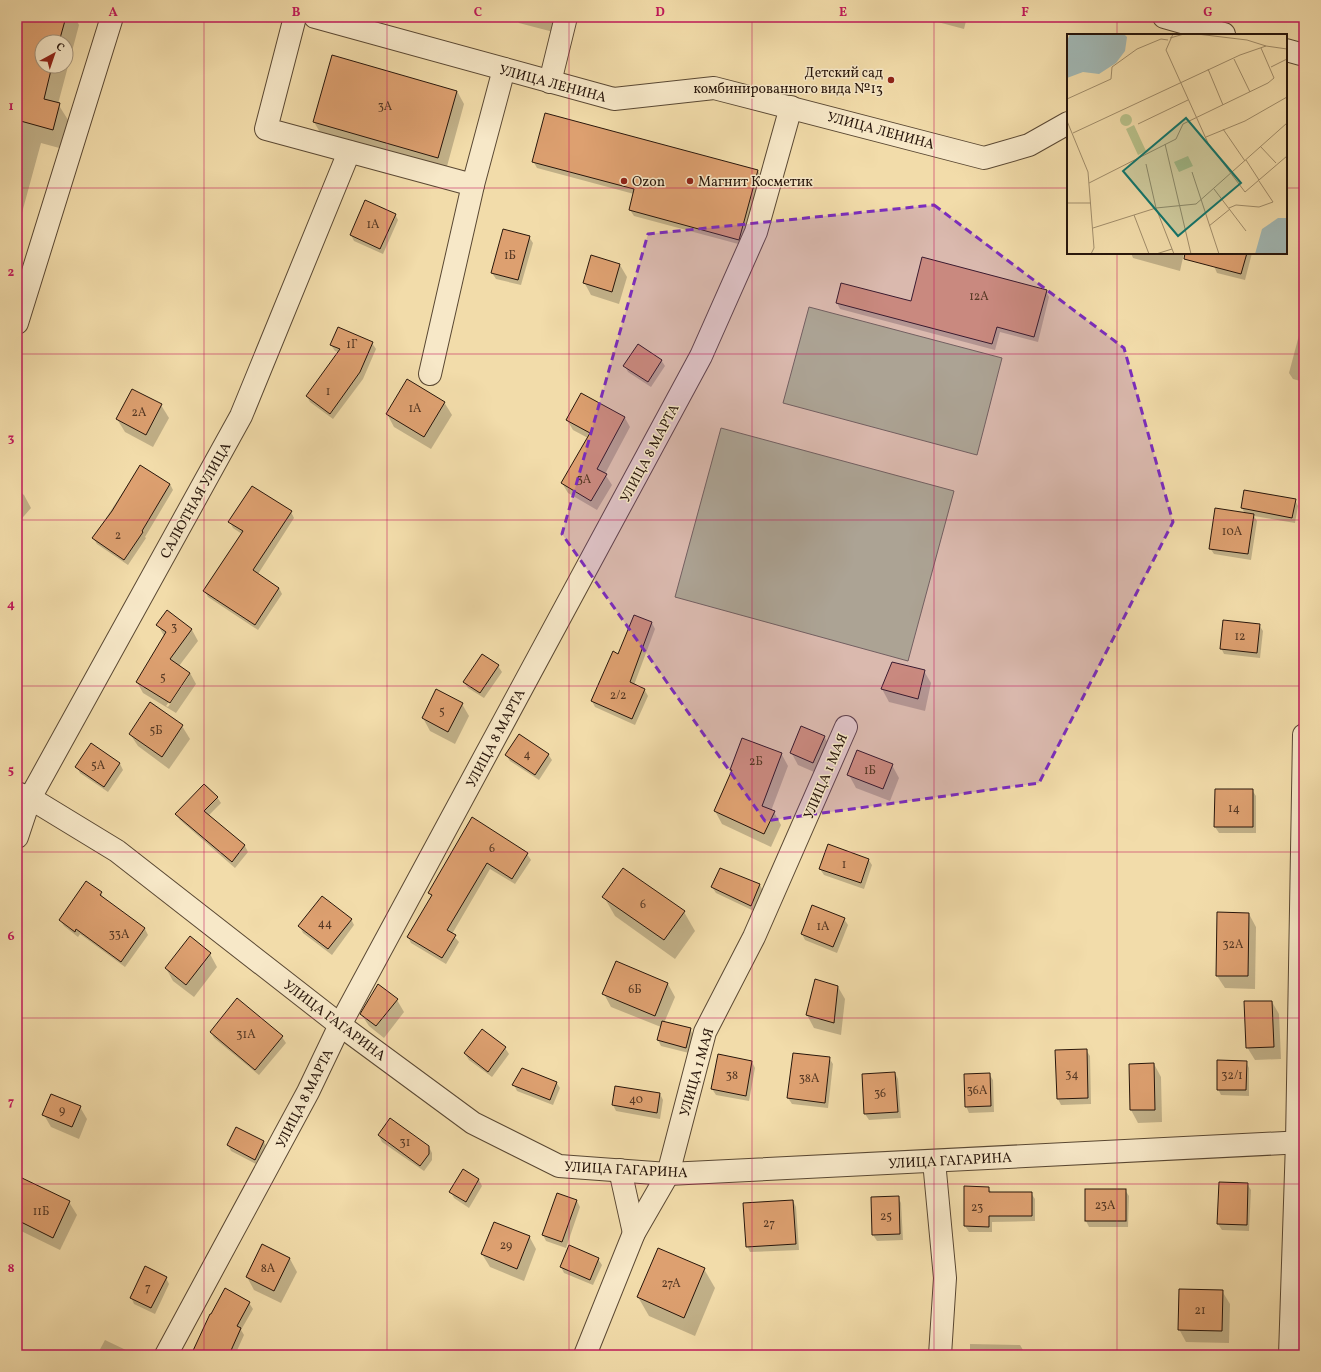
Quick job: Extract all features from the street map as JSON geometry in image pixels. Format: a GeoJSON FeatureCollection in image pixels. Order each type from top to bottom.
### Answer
{"type":"FeatureCollection","features":[{"type":"Feature","properties":{"kind":"street"},"geometry":{"type":"LineString","coordinates":[[17,323],[112,17]]}},
{"type":"Feature","properties":{"kind":"street"},"geometry":{"type":"LineString","coordinates":[[295,17],[266,129],[473,185]]}},
{"type":"Feature","properties":{"kind":"street","name":"УЛИЦА ЛЕНИНА"},"geometry":{"type":"LineString","coordinates":[[315,17],[614,100],[714,88],[984,158],[1029,145],[1067,124]]}},
{"type":"Feature","properties":{"kind":"street"},"geometry":{"type":"LineString","coordinates":[[550,82],[566,17]]}},
{"type":"Feature","properties":{"kind":"street"},"geometry":{"type":"LineString","coordinates":[[1164,17],[1222,34]]}},
{"type":"Feature","properties":{"kind":"street"},"geometry":{"type":"LineString","coordinates":[[1287,50],[1304,55]]}},
{"type":"Feature","properties":{"kind":"street"},"geometry":{"type":"LineString","coordinates":[[430,374],[473,185],[504,69]]}},
{"type":"Feature","properties":{"kind":"street","name":"УЛИЦА 8 МАРТА"},"geometry":{"type":"LineString","coordinates":[[166,1355],[308,1092],[340,1025],[701,356],[756,232],[791,107]]}},
{"type":"Feature","properties":{"kind":"street","name":"САЛЮТНАЯ УЛИЦА"},"geometry":{"type":"LineString","coordinates":[[17,837],[23,796],[241,416],[349,152]]}},
{"type":"Feature","properties":{"kind":"street","name":"УЛИЦА 1 МАЯ"},"geometry":{"type":"LineString","coordinates":[[585,1355],[634,1233],[668,1174],[705,1032],[754,937],[846,727]]}},
{"type":"Feature","properties":{"kind":"street"},"geometry":{"type":"LineString","coordinates":[[1290,1355],[1301,1142],[1304,735]]}},
{"type":"Feature","properties":{"kind":"street","name":"УЛИЦА ГАГАРИНА"},"geometry":{"type":"LineString","coordinates":[[23,796],[117,852],[340,1025],[473,1124],[559,1166],[668,1174],[1301,1142]]}},
{"type":"Feature","properties":{"kind":"street"},"geometry":{"type":"LineString","coordinates":[[934,1161],[946,1278],[940,1355]]}},
{"type":"Feature","properties":{"kind":"street"},"geometry":{"type":"LineString","coordinates":[[620,1170],[634,1233]]}},
{"type":"Feature","properties":{"kind":"highlighted area"},"geometry":{"type":"Polygon","coordinates":[[[934,205],[1124,348],[1173,522],[1039,783],[765,821],[562,534],[648,234],[934,205]]]}},
{"type":"Feature","properties":{"kind":"green space"},"geometry":{"type":"Polygon","coordinates":[[[809,307],[1002,358],[977,455],[783,403],[809,307]]]}},
{"type":"Feature","properties":{"kind":"green space"},"geometry":{"type":"Polygon","coordinates":[[[721,428],[954,491],[908,661],[675,597],[721,428]]]}},
{"type":"Feature","properties":{"kind":"building"},"geometry":{"type":"Polygon","coordinates":[[[17,17],[66,17],[61,34],[34,34],[34,74],[50,74],[44,99],[60,103],[53,130],[17,120],[17,17]]]}},
{"type":"Feature","properties":{"kind":"building"},"geometry":{"type":"Polygon","coordinates":[[[332,55],[457,91],[438,158],[313,122],[332,55]]]}},
{"type":"Feature","properties":{"kind":"building"},"geometry":{"type":"Polygon","coordinates":[[[545,113],[758,170],[739,240],[629,210],[634,189],[532,162],[545,113]]]}},
{"type":"Feature","properties":{"kind":"building"},"geometry":{"type":"Polygon","coordinates":[[[365,200],[396,214],[380,249],[350,235],[365,200]]]}},
{"type":"Feature","properties":{"kind":"building"},"geometry":{"type":"Polygon","coordinates":[[[503,229],[530,236],[518,280],[491,273],[503,229]]]}},
{"type":"Feature","properties":{"kind":"building"},"geometry":{"type":"Polygon","coordinates":[[[1185,254],[1247,254],[1241,274],[1184,259],[1185,254]]]}},
{"type":"Feature","properties":{"kind":"building"},"geometry":{"type":"Polygon","coordinates":[[[591,255],[620,264],[612,292],[583,283],[591,255]]]}},
{"type":"Feature","properties":{"kind":"building"},"geometry":{"type":"Polygon","coordinates":[[[922,257],[1047,290],[1034,337],[997,327],[992,344],[836,303],[841,283],[911,301],[922,257]]]}},
{"type":"Feature","properties":{"kind":"building"},"geometry":{"type":"Polygon","coordinates":[[[338,327],[373,342],[360,372],[330,414],[306,396],[340,349],[330,345],[338,327]]]}},
{"type":"Feature","properties":{"kind":"building"},"geometry":{"type":"Polygon","coordinates":[[[638,344],[662,360],[648,382],[623,366],[638,344]]]}},
{"type":"Feature","properties":{"kind":"building"},"geometry":{"type":"Polygon","coordinates":[[[407,379],[445,402],[424,437],[386,414],[407,379]]]}},
{"type":"Feature","properties":{"kind":"building"},"geometry":{"type":"Polygon","coordinates":[[[132,389],[162,404],[146,435],[116,419],[132,389]]]}},
{"type":"Feature","properties":{"kind":"building"},"geometry":{"type":"Polygon","coordinates":[[[581,393],[625,417],[597,469],[607,474],[591,501],[561,483],[590,433],[566,420],[581,393]]]}},
{"type":"Feature","properties":{"kind":"building"},"geometry":{"type":"Polygon","coordinates":[[[140,465],[170,484],[142,531],[143,532],[124,560],[92,538],[112,511],[140,465]]]}},
{"type":"Feature","properties":{"kind":"building"},"geometry":{"type":"Polygon","coordinates":[[[252,486],[292,511],[253,570],[279,588],[255,625],[203,591],[243,531],[228,522],[252,486]]]}},
{"type":"Feature","properties":{"kind":"building"},"geometry":{"type":"Polygon","coordinates":[[[1244,490],[1296,499],[1292,518],[1241,508],[1244,490]]]}},
{"type":"Feature","properties":{"kind":"building"},"geometry":{"type":"Polygon","coordinates":[[[1215,508],[1254,514],[1248,554],[1209,549],[1215,508]]]}},
{"type":"Feature","properties":{"kind":"building"},"geometry":{"type":"Polygon","coordinates":[[[167,610],[192,629],[170,659],[190,673],[170,703],[136,682],[166,632],[156,625],[167,610]]]}},
{"type":"Feature","properties":{"kind":"building"},"geometry":{"type":"Polygon","coordinates":[[[634,615],[652,622],[630,682],[645,689],[632,719],[591,701],[613,651],[618,654],[634,615]]]}},
{"type":"Feature","properties":{"kind":"building"},"geometry":{"type":"Polygon","coordinates":[[[1223,620],[1260,624],[1257,653],[1220,649],[1223,620]]]}},
{"type":"Feature","properties":{"kind":"building"},"geometry":{"type":"Polygon","coordinates":[[[482,654],[499,665],[480,693],[463,682],[482,654]]]}},
{"type":"Feature","properties":{"kind":"building"},"geometry":{"type":"Polygon","coordinates":[[[892,662],[925,670],[918,699],[881,689],[892,662]]]}},
{"type":"Feature","properties":{"kind":"building"},"geometry":{"type":"Polygon","coordinates":[[[436,689],[463,703],[448,732],[422,718],[436,689]]]}},
{"type":"Feature","properties":{"kind":"building"},"geometry":{"type":"Polygon","coordinates":[[[150,702],[183,725],[162,757],[129,734],[150,702]]]}},
{"type":"Feature","properties":{"kind":"building"},"geometry":{"type":"Polygon","coordinates":[[[801,726],[825,736],[813,763],[790,753],[801,726]]]}},
{"type":"Feature","properties":{"kind":"building"},"geometry":{"type":"Polygon","coordinates":[[[519,734],[549,754],[535,775],[505,755],[519,734]]]}},
{"type":"Feature","properties":{"kind":"building"},"geometry":{"type":"Polygon","coordinates":[[[742,738],[782,753],[762,806],[775,811],[764,834],[714,811],[732,770],[730,770],[742,738]]]}},
{"type":"Feature","properties":{"kind":"building"},"geometry":{"type":"Polygon","coordinates":[[[91,743],[120,763],[104,787],[75,767],[91,743]]]}},
{"type":"Feature","properties":{"kind":"building"},"geometry":{"type":"Polygon","coordinates":[[[857,750],[893,764],[883,789],[847,775],[857,750]]]}},
{"type":"Feature","properties":{"kind":"building"},"geometry":{"type":"Polygon","coordinates":[[[204,784],[218,797],[204,811],[245,845],[232,862],[175,814],[204,784]]]}},
{"type":"Feature","properties":{"kind":"building"},"geometry":{"type":"Polygon","coordinates":[[[1215,789],[1253,789],[1253,827],[1214,827],[1215,789]]]}},
{"type":"Feature","properties":{"kind":"building"},"geometry":{"type":"Polygon","coordinates":[[[472,817],[528,853],[512,879],[487,863],[447,930],[456,935],[442,958],[407,937],[432,895],[428,893],[472,817]]]}},
{"type":"Feature","properties":{"kind":"building"},"geometry":{"type":"Polygon","coordinates":[[[828,844],[869,859],[861,883],[819,869],[828,844]]]}},
{"type":"Feature","properties":{"kind":"building"},"geometry":{"type":"Polygon","coordinates":[[[623,868],[685,911],[664,940],[602,897],[623,868]]]}},
{"type":"Feature","properties":{"kind":"building"},"geometry":{"type":"Polygon","coordinates":[[[720,868],[760,884],[751,906],[711,887],[720,868]]]}},
{"type":"Feature","properties":{"kind":"building"},"geometry":{"type":"Polygon","coordinates":[[[86,881],[102,892],[100,895],[145,928],[121,962],[76,929],[75,932],[59,920],[86,881]]]}},
{"type":"Feature","properties":{"kind":"building"},"geometry":{"type":"Polygon","coordinates":[[[322,896],[352,919],[328,949],[298,926],[322,896]]]}},
{"type":"Feature","properties":{"kind":"building"},"geometry":{"type":"Polygon","coordinates":[[[812,905],[845,918],[833,947],[801,934],[812,905]]]}},
{"type":"Feature","properties":{"kind":"building"},"geometry":{"type":"Polygon","coordinates":[[[1217,912],[1249,913],[1248,976],[1216,976],[1217,912]]]}},
{"type":"Feature","properties":{"kind":"building"},"geometry":{"type":"Polygon","coordinates":[[[190,936],[211,953],[186,985],[165,968],[190,936]]]}},
{"type":"Feature","properties":{"kind":"building"},"geometry":{"type":"Polygon","coordinates":[[[616,961],[668,983],[655,1016],[602,994],[616,961]]]}},
{"type":"Feature","properties":{"kind":"building"},"geometry":{"type":"Polygon","coordinates":[[[815,979],[838,986],[834,1023],[806,1015],[815,979]]]}},
{"type":"Feature","properties":{"kind":"building"},"geometry":{"type":"Polygon","coordinates":[[[378,984],[398,999],[376,1026],[360,1014],[378,984]]]}},
{"type":"Feature","properties":{"kind":"building"},"geometry":{"type":"Polygon","coordinates":[[[237,998],[283,1036],[255,1070],[210,1032],[237,998]]]}},
{"type":"Feature","properties":{"kind":"building"},"geometry":{"type":"Polygon","coordinates":[[[1244,1001],[1272,1001],[1274,1047],[1246,1048],[1244,1001]]]}},
{"type":"Feature","properties":{"kind":"building"},"geometry":{"type":"Polygon","coordinates":[[[662,1021],[691,1028],[686,1048],[657,1040],[662,1021]]]}},
{"type":"Feature","properties":{"kind":"building"},"geometry":{"type":"Polygon","coordinates":[[[482,1029],[506,1047],[488,1072],[464,1053],[482,1029]]]}},
{"type":"Feature","properties":{"kind":"building"},"geometry":{"type":"Polygon","coordinates":[[[1087,1049],[1088,1098],[1057,1099],[1055,1050],[1087,1049]]]}},
{"type":"Feature","properties":{"kind":"building"},"geometry":{"type":"Polygon","coordinates":[[[793,1053],[830,1057],[825,1103],[787,1098],[793,1053]]]}},
{"type":"Feature","properties":{"kind":"building"},"geometry":{"type":"Polygon","coordinates":[[[718,1054],[752,1061],[746,1096],[711,1089],[718,1054]]]}},
{"type":"Feature","properties":{"kind":"building"},"geometry":{"type":"Polygon","coordinates":[[[1217,1060],[1247,1061],[1246,1090],[1217,1090],[1217,1060]]]}},
{"type":"Feature","properties":{"kind":"building"},"geometry":{"type":"Polygon","coordinates":[[[1154,1063],[1155,1110],[1130,1110],[1129,1064],[1154,1063]]]}},
{"type":"Feature","properties":{"kind":"building"},"geometry":{"type":"Polygon","coordinates":[[[522,1068],[557,1082],[550,1100],[512,1085],[522,1068]]]}},
{"type":"Feature","properties":{"kind":"building"},"geometry":{"type":"Polygon","coordinates":[[[895,1072],[898,1112],[864,1114],[862,1074],[895,1072]]]}},
{"type":"Feature","properties":{"kind":"building"},"geometry":{"type":"Polygon","coordinates":[[[990,1073],[991,1106],[965,1107],[964,1074],[990,1073]]]}},
{"type":"Feature","properties":{"kind":"building"},"geometry":{"type":"Polygon","coordinates":[[[615,1086],[660,1093],[657,1113],[612,1105],[615,1086]]]}},
{"type":"Feature","properties":{"kind":"building"},"geometry":{"type":"Polygon","coordinates":[[[51,1094],[81,1106],[72,1127],[42,1115],[51,1094]]]}},
{"type":"Feature","properties":{"kind":"building"},"geometry":{"type":"Polygon","coordinates":[[[390,1118],[429,1146],[429,1154],[420,1166],[378,1135],[390,1118]]]}},
{"type":"Feature","properties":{"kind":"building"},"geometry":{"type":"Polygon","coordinates":[[[236,1127],[264,1141],[255,1160],[227,1145],[236,1127]]]}},
{"type":"Feature","properties":{"kind":"building"},"geometry":{"type":"Polygon","coordinates":[[[463,1169],[479,1179],[466,1202],[449,1192],[463,1169]]]}},
{"type":"Feature","properties":{"kind":"building"},"geometry":{"type":"Polygon","coordinates":[[[22,1178],[70,1201],[53,1238],[17,1220],[17,1190],[22,1178]]]}},
{"type":"Feature","properties":{"kind":"building"},"geometry":{"type":"Polygon","coordinates":[[[1219,1182],[1248,1183],[1247,1225],[1217,1224],[1219,1182]]]}},
{"type":"Feature","properties":{"kind":"building"},"geometry":{"type":"Polygon","coordinates":[[[964,1186],[989,1187],[989,1192],[1032,1192],[1032,1216],[989,1216],[989,1227],[964,1226],[964,1186]]]}},
{"type":"Feature","properties":{"kind":"building"},"geometry":{"type":"Polygon","coordinates":[[[1085,1189],[1126,1189],[1126,1221],[1085,1221],[1085,1189]]]}},
{"type":"Feature","properties":{"kind":"building"},"geometry":{"type":"Polygon","coordinates":[[[557,1193],[577,1200],[562,1242],[542,1235],[557,1193]]]}},
{"type":"Feature","properties":{"kind":"building"},"geometry":{"type":"Polygon","coordinates":[[[899,1196],[900,1234],[872,1235],[871,1197],[899,1196]]]}},
{"type":"Feature","properties":{"kind":"building"},"geometry":{"type":"Polygon","coordinates":[[[793,1200],[796,1244],[746,1247],[743,1203],[793,1200]]]}},
{"type":"Feature","properties":{"kind":"building"},"geometry":{"type":"Polygon","coordinates":[[[494,1222],[530,1236],[517,1269],[481,1254],[494,1222]]]}},
{"type":"Feature","properties":{"kind":"building"},"geometry":{"type":"Polygon","coordinates":[[[262,1244],[290,1258],[274,1291],[246,1277],[262,1244]]]}},
{"type":"Feature","properties":{"kind":"building"},"geometry":{"type":"Polygon","coordinates":[[[569,1245],[599,1258],[590,1280],[560,1267],[569,1245]]]}},
{"type":"Feature","properties":{"kind":"building"},"geometry":{"type":"Polygon","coordinates":[[[658,1248],[705,1268],[684,1318],[637,1297],[658,1248]]]}},
{"type":"Feature","properties":{"kind":"building"},"geometry":{"type":"Polygon","coordinates":[[[145,1266],[167,1277],[151,1308],[130,1298],[145,1266]]]}},
{"type":"Feature","properties":{"kind":"building"},"geometry":{"type":"Polygon","coordinates":[[[225,1288],[250,1302],[237,1326],[241,1328],[229,1355],[191,1355],[210,1314],[225,1288]]]}},
{"type":"Feature","properties":{"kind":"building"},"geometry":{"type":"Polygon","coordinates":[[[1179,1289],[1223,1290],[1222,1331],[1178,1330],[1179,1289]]]}},
{"type":"Feature","properties":{"kind":"place","name":"Детский сад комбинированного вида №13"},"geometry":{"type":"Point","coordinates":[891,80]}},
{"type":"Feature","properties":{"kind":"place","name":"Ozon"},"geometry":{"type":"Point","coordinates":[624,181]}},
{"type":"Feature","properties":{"kind":"place","name":"Магнит Косметик"},"geometry":{"type":"Point","coordinates":[690,181]}}]}
